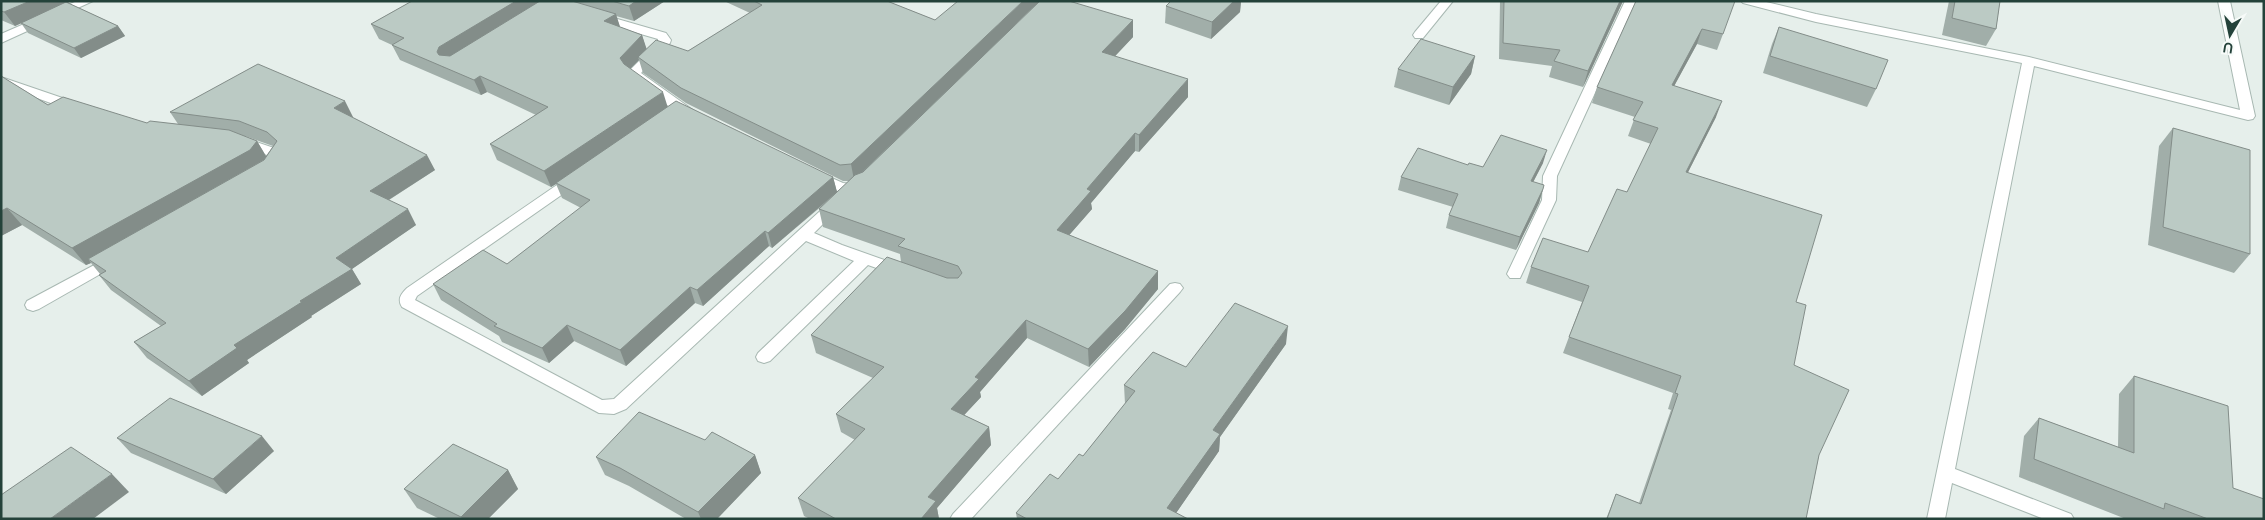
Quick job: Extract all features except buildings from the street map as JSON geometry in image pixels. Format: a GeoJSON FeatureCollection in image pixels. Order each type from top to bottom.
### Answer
{"type":"FeatureCollection","features":[{"type":"Feature","properties":{"kind":"street"},"geometry":{"type":"LineString","coordinates":[[1,39],[86,1]]}},
{"type":"Feature","properties":{"kind":"street"},"geometry":{"type":"LineString","coordinates":[[1419,35],[1446,1]]}},
{"type":"Feature","properties":{"kind":"street"},"geometry":{"type":"LineString","coordinates":[[1516,274],[1549,200],[1548,187],[1550,176],[1631,1]]}},
{"type":"Feature","properties":{"kind":"street"},"geometry":{"type":"LineString","coordinates":[[1747,1],[1816,18],[2029,61],[2248,116],[2224,1]]}},
{"type":"Feature","properties":{"kind":"street"},"geometry":{"type":"LineString","coordinates":[[590,15],[662,36],[665,40],[664,43],[633,73],[680,108],[705,120]]}},
{"type":"Feature","properties":{"kind":"street"},"geometry":{"type":"LineString","coordinates":[[1936,519],[1947,474],[2029,61]]}},
{"type":"Feature","properties":{"kind":"street"},"geometry":{"type":"LineString","coordinates":[[1,81],[85,110]]}},
{"type":"Feature","properties":{"kind":"street"},"geometry":{"type":"LineString","coordinates":[[664,119],[680,108]]}},
{"type":"Feature","properties":{"kind":"street"},"geometry":{"type":"LineString","coordinates":[[225,138],[253,143],[272,152],[277,157],[275,163],[259,176]]}},
{"type":"Feature","properties":{"kind":"street"},"geometry":{"type":"LineString","coordinates":[[590,169],[412,292],[407,298],[407,303],[599,406],[614,407],[620,404],[853,188],[867,179]]}},
{"type":"Feature","properties":{"kind":"street"},"geometry":{"type":"LineString","coordinates":[[807,171],[841,188],[853,188]]}},
{"type":"Feature","properties":{"kind":"street"},"geometry":{"type":"LineString","coordinates":[[804,234],[865,259],[912,275]]}},
{"type":"Feature","properties":{"kind":"street"},"geometry":{"type":"LineString","coordinates":[[33,305],[126,253]]}},
{"type":"Feature","properties":{"kind":"street"},"geometry":{"type":"LineString","coordinates":[[764,357],[865,259]]}},
{"type":"Feature","properties":{"kind":"street"},"geometry":{"type":"LineString","coordinates":[[959,519],[1175,288]]}},
{"type":"Feature","properties":{"kind":"street"},"geometry":{"type":"LineString","coordinates":[[1947,474],[2065,519]]}}]}
